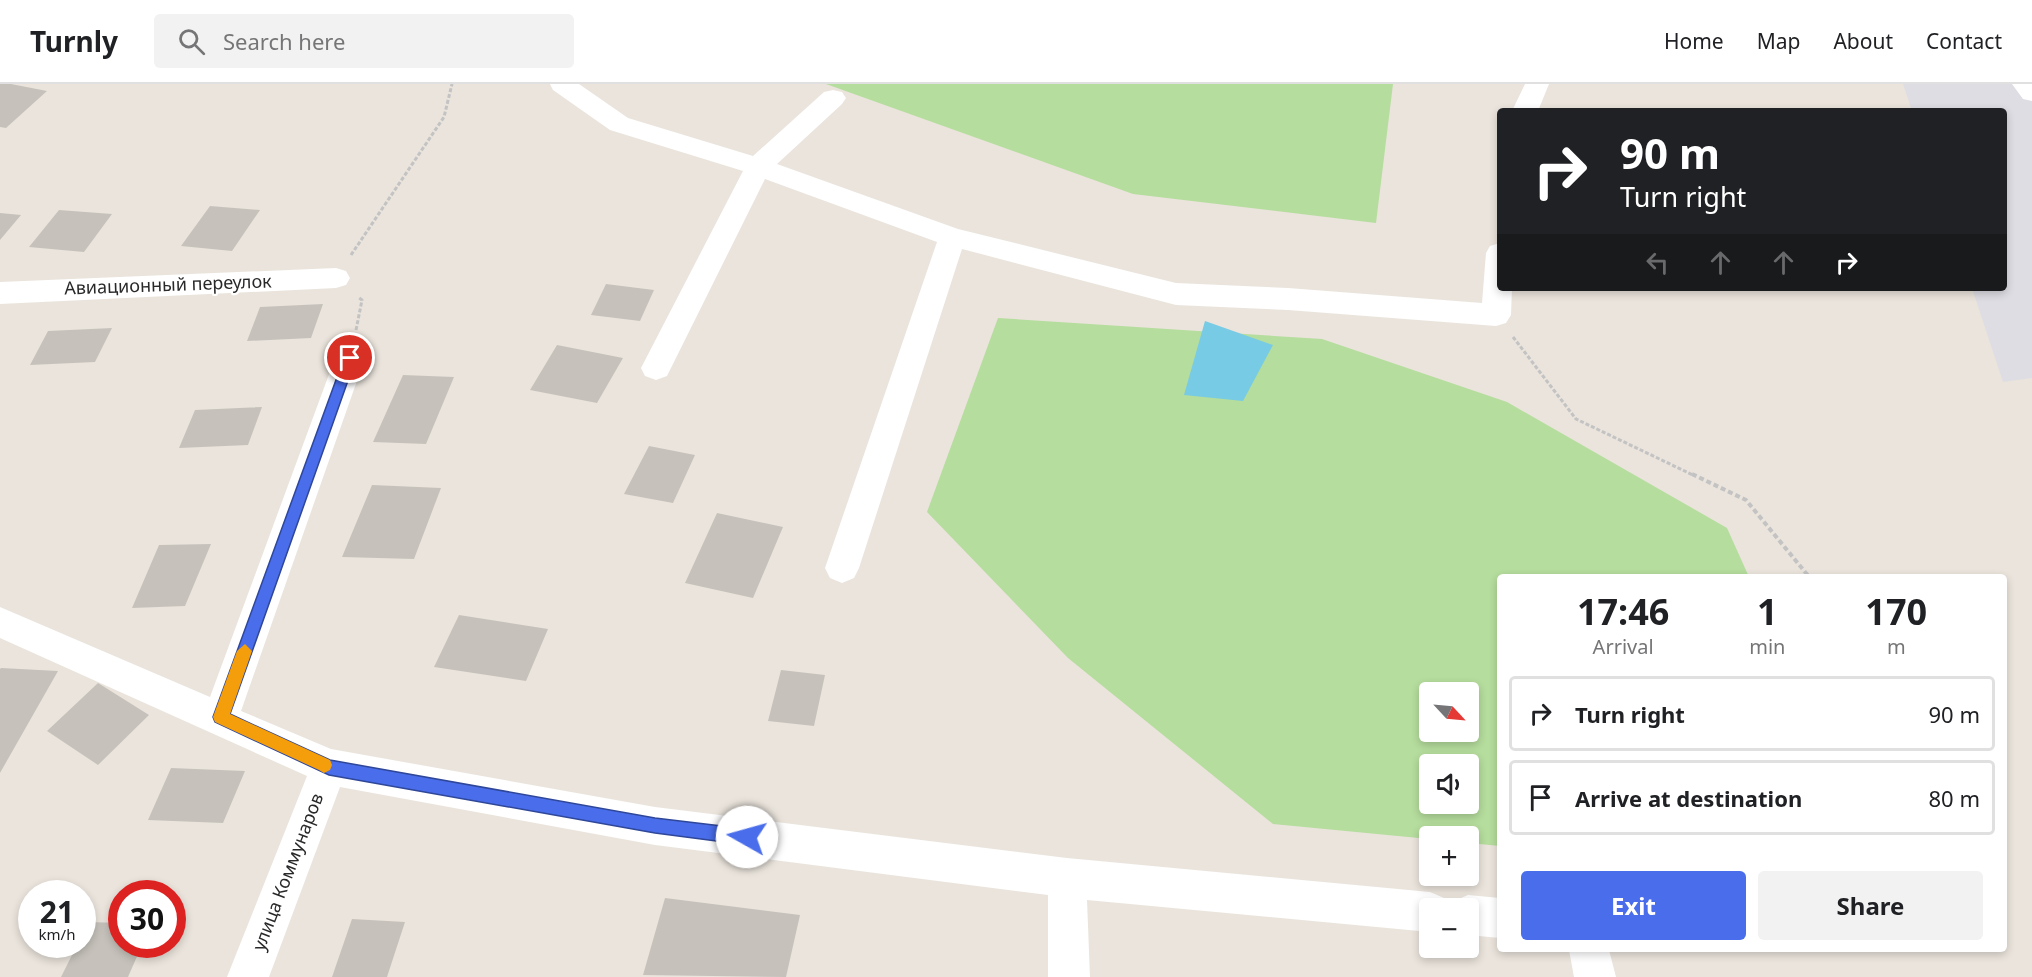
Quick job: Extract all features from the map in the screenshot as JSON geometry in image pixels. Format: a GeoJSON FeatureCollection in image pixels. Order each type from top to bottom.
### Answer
{"type":"FeatureCollection","features":[{"type":"Feature","properties":{"kind":"street"},"geometry":{"type":"LineString","coordinates":[[562,84],[620,124],[758,167],[952,237],[1176,294],[1288,299],[1496,315],[1498,291]]}},
{"type":"Feature","properties":{"kind":"street"},"geometry":{"type":"LineString","coordinates":[[1526,108],[1537,84]]}},
{"type":"Feature","properties":{"kind":"street"},"geometry":{"type":"LineString","coordinates":[[2024,84],[2032,93]]}},
{"type":"Feature","properties":{"kind":"street"},"geometry":{"type":"LineString","coordinates":[[656,368],[758,167],[833,98]]}},
{"type":"Feature","properties":{"kind":"street"},"geometry":{"type":"LineString","coordinates":[[842,568],[952,237]]}},
{"type":"Feature","properties":{"kind":"street","name":"Авиационный переулок"},"geometry":{"type":"LineString","coordinates":[[0,292],[336,278]]}},
{"type":"Feature","properties":{"kind":"street"},"geometry":{"type":"LineString","coordinates":[[221,717],[350,359]]}},
{"type":"Feature","properties":{"kind":"street"},"geometry":{"type":"LineString","coordinates":[[0,622],[221,717],[329,767],[655,825],[1067,878],[1419,911]]}},
{"type":"Feature","properties":{"kind":"street","name":"улица Коммунаров"},"geometry":{"type":"LineString","coordinates":[[248,977],[329,767]]}},
{"type":"Feature","properties":{"kind":"street"},"geometry":{"type":"LineString","coordinates":[[1067,878],[1069,977]]}},
{"type":"Feature","properties":{"kind":"street"},"geometry":{"type":"LineString","coordinates":[[1479,916],[1497,918]]}},
{"type":"Feature","properties":{"kind":"street"},"geometry":{"type":"LineString","coordinates":[[1589,952],[1595,977]]}},
{"type":"Feature","properties":{"kind":"path"},"geometry":{"type":"LineString","coordinates":[[350,359],[362,300],[336,278],[444,117],[452,84]]}},
{"type":"Feature","properties":{"kind":"path"},"geometry":{"type":"LineString","coordinates":[[1496,315],[1576,419],[1746,500],[1807,574]]}},
{"type":"Feature","properties":{"kind":"shaded area"},"geometry":{"type":"Polygon","coordinates":[[[1903,84],[2032,84],[2032,378],[2003,382],[1973,291],[2007,291],[2007,108],[1911,108],[1903,84]]]}},
{"type":"Feature","properties":{"kind":"green space"},"geometry":{"type":"Polygon","coordinates":[[[826,84],[1393,84],[1376,223],[1133,194],[826,84]]]}},
{"type":"Feature","properties":{"kind":"green space"},"geometry":{"type":"Polygon","coordinates":[[[998,318],[1322,339],[1507,402],[1727,528],[1748,574],[1497,574],[1497,846],[1479,844],[1479,826],[1419,826],[1419,838],[1273,824],[1068,658],[927,512],[998,318]]]}},
{"type":"Feature","properties":{"kind":"water"},"geometry":{"type":"Polygon","coordinates":[[[1205,321],[1273,345],[1243,401],[1184,395],[1205,321]]]}},
{"type":"Feature","properties":{"kind":"building"},"geometry":{"type":"Polygon","coordinates":[[[0,84],[47,91],[6,128],[0,127],[0,84]]]}},
{"type":"Feature","properties":{"kind":"building"},"geometry":{"type":"Polygon","coordinates":[[[210,206],[260,210],[232,251],[181,246],[210,206]]]}},
{"type":"Feature","properties":{"kind":"building"},"geometry":{"type":"Polygon","coordinates":[[[59,210],[112,214],[84,252],[29,247],[59,210]]]}},
{"type":"Feature","properties":{"kind":"building"},"geometry":{"type":"Polygon","coordinates":[[[0,213],[21,215],[0,240],[0,213]]]}},
{"type":"Feature","properties":{"kind":"building"},"geometry":{"type":"Polygon","coordinates":[[[606,284],[654,290],[640,321],[591,315],[606,284]]]}},
{"type":"Feature","properties":{"kind":"building"},"geometry":{"type":"Polygon","coordinates":[[[323,304],[311,338],[247,341],[260,307],[323,304]]]}},
{"type":"Feature","properties":{"kind":"building"},"geometry":{"type":"Polygon","coordinates":[[[112,328],[95,362],[30,365],[48,331],[112,328]]]}},
{"type":"Feature","properties":{"kind":"building"},"geometry":{"type":"Polygon","coordinates":[[[557,345],[623,358],[597,403],[530,390],[557,345]]]}},
{"type":"Feature","properties":{"kind":"building"},"geometry":{"type":"Polygon","coordinates":[[[403,375],[454,377],[426,444],[373,442],[403,375]]]}},
{"type":"Feature","properties":{"kind":"building"},"geometry":{"type":"Polygon","coordinates":[[[262,407],[248,445],[179,448],[195,410],[262,407]]]}},
{"type":"Feature","properties":{"kind":"building"},"geometry":{"type":"Polygon","coordinates":[[[649,446],[695,455],[673,503],[624,494],[649,446]]]}},
{"type":"Feature","properties":{"kind":"building"},"geometry":{"type":"Polygon","coordinates":[[[372,485],[441,488],[414,559],[342,557],[372,485]]]}},
{"type":"Feature","properties":{"kind":"building"},"geometry":{"type":"Polygon","coordinates":[[[717,513],[783,527],[753,598],[685,583],[717,513]]]}},
{"type":"Feature","properties":{"kind":"building"},"geometry":{"type":"Polygon","coordinates":[[[211,544],[185,606],[132,608],[159,545],[211,544]]]}},
{"type":"Feature","properties":{"kind":"building"},"geometry":{"type":"Polygon","coordinates":[[[459,615],[548,629],[526,681],[434,667],[459,615]]]}},
{"type":"Feature","properties":{"kind":"building"},"geometry":{"type":"Polygon","coordinates":[[[0,669],[58,671],[0,773],[0,669]]]}},
{"type":"Feature","properties":{"kind":"building"},"geometry":{"type":"Polygon","coordinates":[[[781,670],[825,675],[814,726],[768,721],[781,670]]]}},
{"type":"Feature","properties":{"kind":"building"},"geometry":{"type":"Polygon","coordinates":[[[98,683],[149,715],[98,765],[47,731],[98,683]]]}},
{"type":"Feature","properties":{"kind":"building"},"geometry":{"type":"Polygon","coordinates":[[[171,768],[245,771],[223,823],[148,820],[171,768]]]}},
{"type":"Feature","properties":{"kind":"building"},"geometry":{"type":"Polygon","coordinates":[[[665,898],[800,915],[786,977],[643,975],[665,898]]]}},
{"type":"Feature","properties":{"kind":"building"},"geometry":{"type":"Polygon","coordinates":[[[352,919],[405,922],[387,977],[332,977],[352,919]]]}},
{"type":"Feature","properties":{"kind":"building"},"geometry":{"type":"Polygon","coordinates":[[[96,922],[108,923],[108,958],[136,958],[128,977],[61,977],[70,958],[96,958],[96,922]]]}},
{"type":"Feature","properties":{"kind":"slow traffic"},"geometry":{"type":"LineString","coordinates":[[245,651],[221,717],[324,765]]}},
{"type":"Feature","properties":{"kind":"route"},"geometry":{"type":"LineString","coordinates":[[350,358],[221,717],[329,767],[655,825],[747,837]]}}]}
